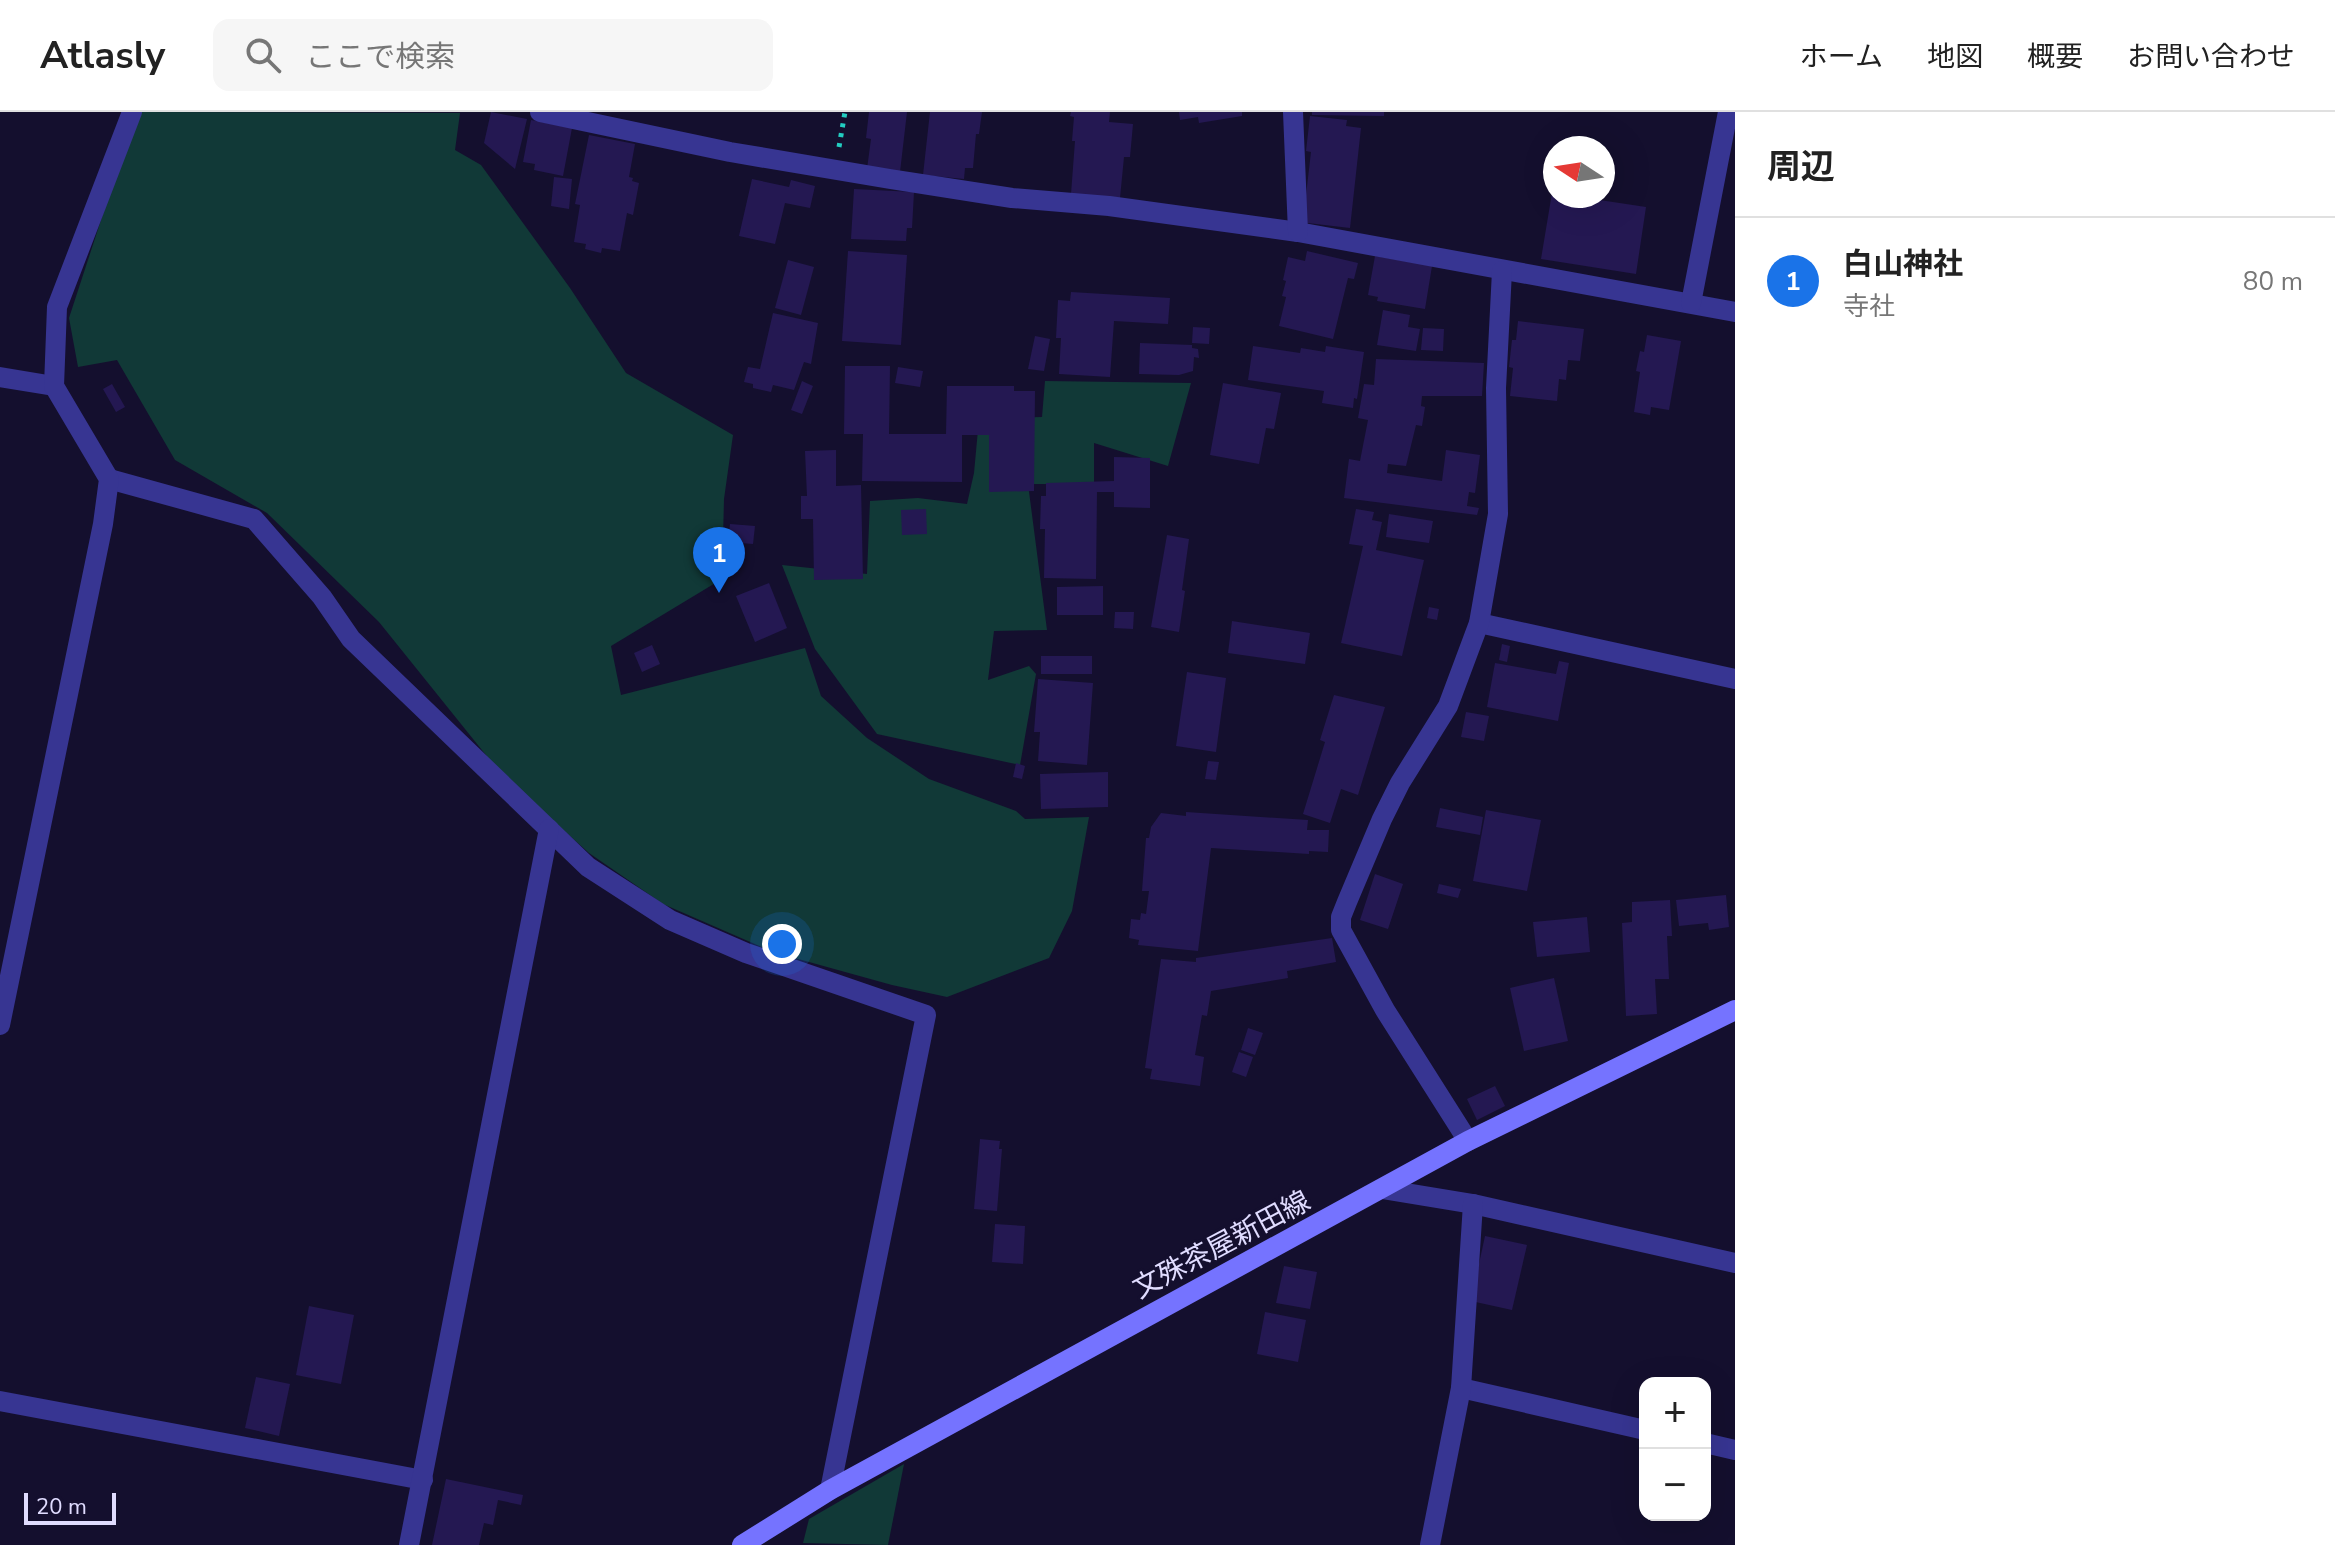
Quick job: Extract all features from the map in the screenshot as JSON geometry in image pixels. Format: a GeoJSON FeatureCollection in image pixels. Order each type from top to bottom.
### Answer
{"type":"FeatureCollection","features":[{"type":"Feature","properties":{"kind":"main road","name":"文殊茶屋新田線"},"geometry":{"type":"LineString","coordinates":[[750,1543],[830,1490],[1188,1292],[1468,1141],[1735,1010]]}},
{"type":"Feature","properties":{"kind":"street"},"geometry":{"type":"LineString","coordinates":[[0,1025],[103,524],[109,479],[54,386],[57,307],[132,112]]}},
{"type":"Feature","properties":{"kind":"street"},"geometry":{"type":"LineString","coordinates":[[540,112],[739,153],[1012,198],[1109,206],[1298,232],[1735,312]]}},
{"type":"Feature","properties":{"kind":"street"},"geometry":{"type":"LineString","coordinates":[[1293,112],[1298,232]]}},
{"type":"Feature","properties":{"kind":"street"},"geometry":{"type":"LineString","coordinates":[[1691,303],[1728,112]]}},
{"type":"Feature","properties":{"kind":"street"},"geometry":{"type":"LineString","coordinates":[[1468,1141],[1385,1010],[1341,930],[1341,917],[1400,783],[1448,706],[1479,623],[1498,514],[1496,388],[1502,271]]}},
{"type":"Feature","properties":{"kind":"street"},"geometry":{"type":"LineString","coordinates":[[0,377],[54,386]]}},
{"type":"Feature","properties":{"kind":"street"},"geometry":{"type":"LineString","coordinates":[[109,479],[254,519],[322,597],[351,639],[588,867],[670,920],[746,953],[926,1015],[830,1490]]}},
{"type":"Feature","properties":{"kind":"street"},"geometry":{"type":"LineString","coordinates":[[1479,623],[1735,679]]}},
{"type":"Feature","properties":{"kind":"street"},"geometry":{"type":"LineString","coordinates":[[409,1545],[549,829]]}},
{"type":"Feature","properties":{"kind":"street"},"geometry":{"type":"LineString","coordinates":[[1382,1189],[1473,1204],[1735,1263]]}},
{"type":"Feature","properties":{"kind":"street"},"geometry":{"type":"LineString","coordinates":[[1430,1545],[1461,1388],[1473,1204]]}},
{"type":"Feature","properties":{"kind":"street"},"geometry":{"type":"LineString","coordinates":[[1461,1388],[1639,1429]]}},
{"type":"Feature","properties":{"kind":"street"},"geometry":{"type":"LineString","coordinates":[[0,1401],[423,1480]]}},
{"type":"Feature","properties":{"kind":"street"},"geometry":{"type":"LineString","coordinates":[[1711,1444],[1735,1450]]}},
{"type":"Feature","properties":{"kind":"path"},"geometry":{"type":"LineString","coordinates":[[836,169],[845,112]]}},
{"type":"Feature","properties":{"kind":"green space"},"geometry":{"type":"Polygon","coordinates":[[[140,112],[460,113],[455,150],[481,165],[570,288],[626,373],[733,435],[724,499],[722,579],[611,646],[621,695],[805,648],[821,696],[867,738],[929,779],[1016,811],[1025,819],[1089,817],[1072,911],[1049,958],[947,997],[773,952],[663,904],[589,853],[502,775],[379,622],[267,513],[175,460],[117,360],[78,367],[69,318],[118,168],[140,112]]]}},
{"type":"Feature","properties":{"kind":"green space"},"geometry":{"type":"Polygon","coordinates":[[[1045,381],[1191,383],[1168,466],[1094,443],[1094,484],[1028,484],[1047,630],[994,631],[988,680],[1029,666],[1036,674],[1020,765],[877,734],[815,649],[782,565],[867,574],[870,501],[918,498],[967,504],[974,473],[979,419],[1042,417],[1045,381]]]}},
{"type":"Feature","properties":{"kind":"green space"},"geometry":{"type":"Polygon","coordinates":[[[904,1464],[888,1545],[803,1543],[809,1519],[904,1464]]]}},
{"type":"Feature","properties":{"kind":"building"},"geometry":{"type":"Polygon","coordinates":[[[491,112],[527,119],[515,169],[484,143],[491,112]]]}},
{"type":"Feature","properties":{"kind":"building"},"geometry":{"type":"Polygon","coordinates":[[[869,112],[907,112],[900,172],[867,169],[871,139],[866,138],[869,112]]]}},
{"type":"Feature","properties":{"kind":"building"},"geometry":{"type":"Polygon","coordinates":[[[930,112],[982,112],[979,134],[976,134],[973,168],[965,168],[964,179],[923,175],[930,112]]]}},
{"type":"Feature","properties":{"kind":"building"},"geometry":{"type":"Polygon","coordinates":[[[1071,112],[1110,112],[1109,122],[1133,124],[1130,157],[1124,157],[1120,198],[1071,194],[1075,141],[1072,141],[1074,117],[1070,116],[1071,112]]]}},
{"type":"Feature","properties":{"kind":"building"},"geometry":{"type":"Polygon","coordinates":[[[1179,112],[1242,112],[1242,116],[1199,123],[1198,117],[1180,120],[1179,112]]]}},
{"type":"Feature","properties":{"kind":"building"},"geometry":{"type":"Polygon","coordinates":[[[1312,112],[1384,112],[1384,116],[1312,115],[1312,112]]]}},
{"type":"Feature","properties":{"kind":"building"},"geometry":{"type":"Polygon","coordinates":[[[1310,116],[1347,120],[1346,126],[1361,128],[1350,228],[1299,222],[1311,152],[1306,151],[1310,116]]]}},
{"type":"Feature","properties":{"kind":"building"},"geometry":{"type":"Polygon","coordinates":[[[531,120],[572,128],[563,176],[534,170],[535,164],[523,162],[531,120]]]}},
{"type":"Feature","properties":{"kind":"building"},"geometry":{"type":"Polygon","coordinates":[[[589,135],[635,144],[629,177],[639,183],[633,215],[627,213],[620,251],[602,248],[601,253],[585,249],[586,244],[574,242],[580,205],[575,204],[589,135]]]}},
{"type":"Feature","properties":{"kind":"building"},"geometry":{"type":"Polygon","coordinates":[[[554,177],[572,179],[569,209],[551,206],[554,177]]]}},
{"type":"Feature","properties":{"kind":"building"},"geometry":{"type":"Polygon","coordinates":[[[752,179],[789,187],[791,180],[815,186],[810,208],[785,203],[775,244],[739,236],[752,179]]]}},
{"type":"Feature","properties":{"kind":"building"},"geometry":{"type":"Polygon","coordinates":[[[854,189],[914,192],[912,228],[907,228],[906,241],[851,239],[854,189]]]}},
{"type":"Feature","properties":{"kind":"building"},"geometry":{"type":"Polygon","coordinates":[[[1615,202],[1646,207],[1636,274],[1541,259],[1550,208],[1615,208],[1615,202]]]}},
{"type":"Feature","properties":{"kind":"building"},"geometry":{"type":"Polygon","coordinates":[[[848,251],[907,255],[901,345],[842,341],[848,251]]]}},
{"type":"Feature","properties":{"kind":"building"},"geometry":{"type":"Polygon","coordinates":[[[1307,251],[1358,263],[1354,279],[1348,278],[1333,339],[1279,326],[1286,297],[1282,296],[1288,257],[1305,261],[1307,251]]]}},
{"type":"Feature","properties":{"kind":"building"},"geometry":{"type":"Polygon","coordinates":[[[1375,256],[1432,266],[1425,309],[1377,301],[1378,297],[1368,295],[1375,256]]]}},
{"type":"Feature","properties":{"kind":"building"},"geometry":{"type":"Polygon","coordinates":[[[788,260],[814,267],[801,315],[775,308],[788,260]]]}},
{"type":"Feature","properties":{"kind":"building"},"geometry":{"type":"Polygon","coordinates":[[[1071,292],[1170,298],[1168,324],[1114,321],[1110,377],[1059,374],[1061,338],[1056,338],[1058,300],[1070,301],[1071,292]]]}},
{"type":"Feature","properties":{"kind":"building"},"geometry":{"type":"Polygon","coordinates":[[[1383,310],[1410,315],[1408,327],[1420,329],[1416,351],[1377,345],[1383,310]]]}},
{"type":"Feature","properties":{"kind":"building"},"geometry":{"type":"Polygon","coordinates":[[[773,313],[818,323],[811,364],[804,362],[794,390],[773,385],[771,392],[753,388],[753,384],[744,382],[748,367],[760,369],[773,313]]]}},
{"type":"Feature","properties":{"kind":"building"},"geometry":{"type":"Polygon","coordinates":[[[1518,321],[1584,329],[1580,361],[1568,360],[1566,380],[1559,379],[1557,401],[1510,396],[1513,368],[1509,367],[1518,321]]]}},
{"type":"Feature","properties":{"kind":"building"},"geometry":{"type":"Polygon","coordinates":[[[1193,327],[1210,328],[1209,344],[1192,343],[1193,327]]]}},
{"type":"Feature","properties":{"kind":"building"},"geometry":{"type":"Polygon","coordinates":[[[1423,328],[1444,329],[1443,351],[1421,350],[1423,328]]]}},
{"type":"Feature","properties":{"kind":"building"},"geometry":{"type":"Polygon","coordinates":[[[1647,335],[1681,341],[1669,410],[1651,407],[1650,415],[1634,412],[1640,372],[1636,371],[1647,335]]]}},
{"type":"Feature","properties":{"kind":"building"},"geometry":{"type":"Polygon","coordinates":[[[1035,336],[1050,339],[1044,371],[1028,369],[1035,336]]]}},
{"type":"Feature","properties":{"kind":"building"},"geometry":{"type":"Polygon","coordinates":[[[1140,343],[1192,345],[1192,348],[1198,349],[1199,358],[1194,357],[1193,371],[1179,375],[1139,374],[1140,343]]]}},
{"type":"Feature","properties":{"kind":"building"},"geometry":{"type":"Polygon","coordinates":[[[1253,346],[1300,353],[1301,348],[1325,352],[1326,346],[1364,352],[1353,408],[1322,403],[1324,391],[1248,380],[1253,346]]]}},
{"type":"Feature","properties":{"kind":"building"},"geometry":{"type":"Polygon","coordinates":[[[1376,359],[1484,363],[1482,396],[1422,396],[1421,406],[1425,407],[1422,426],[1416,425],[1406,466],[1388,464],[1387,473],[1442,481],[1446,450],[1480,455],[1475,493],[1469,492],[1467,506],[1479,508],[1477,515],[1344,498],[1349,459],[1360,461],[1368,420],[1358,418],[1364,384],[1374,385],[1376,359]]]}},
{"type":"Feature","properties":{"kind":"building"},"geometry":{"type":"Polygon","coordinates":[[[845,366],[890,366],[889,434],[946,434],[947,386],[1014,386],[1014,391],[1035,391],[1034,491],[989,492],[989,435],[962,435],[962,482],[862,481],[863,434],[844,434],[845,366]]]}},
{"type":"Feature","properties":{"kind":"building"},"geometry":{"type":"Polygon","coordinates":[[[898,367],[923,371],[920,387],[895,383],[898,367]]]}},
{"type":"Feature","properties":{"kind":"building"},"geometry":{"type":"Polygon","coordinates":[[[802,381],[813,386],[802,414],[791,410],[802,381]]]}},
{"type":"Feature","properties":{"kind":"building"},"geometry":{"type":"Polygon","coordinates":[[[1223,383],[1281,393],[1274,429],[1266,428],[1259,464],[1210,455],[1223,383]]]}},
{"type":"Feature","properties":{"kind":"building"},"geometry":{"type":"Polygon","coordinates":[[[112,384],[125,407],[116,412],[103,389],[112,384]]]}},
{"type":"Feature","properties":{"kind":"building"},"geometry":{"type":"Polygon","coordinates":[[[836,450],[836,486],[861,485],[863,579],[814,580],[813,519],[801,519],[801,496],[807,496],[805,451],[836,450]]]}},
{"type":"Feature","properties":{"kind":"building"},"geometry":{"type":"Polygon","coordinates":[[[1114,457],[1150,458],[1150,508],[1114,507],[1114,492],[1097,492],[1096,579],[1044,578],[1045,529],[1040,529],[1041,496],[1046,496],[1046,483],[1114,481],[1114,457]]]}},
{"type":"Feature","properties":{"kind":"building"},"geometry":{"type":"Polygon","coordinates":[[[926,509],[927,534],[902,535],[901,510],[926,509]]]}},
{"type":"Feature","properties":{"kind":"building"},"geometry":{"type":"Polygon","coordinates":[[[1356,509],[1374,512],[1372,520],[1382,522],[1376,550],[1424,560],[1402,656],[1341,643],[1363,546],[1349,544],[1356,509]]]}},
{"type":"Feature","properties":{"kind":"building"},"geometry":{"type":"Polygon","coordinates":[[[1389,514],[1433,521],[1429,543],[1386,537],[1389,514]]]}},
{"type":"Feature","properties":{"kind":"building"},"geometry":{"type":"Polygon","coordinates":[[[730,524],[755,526],[753,544],[728,542],[730,524]]]}},
{"type":"Feature","properties":{"kind":"building"},"geometry":{"type":"Polygon","coordinates":[[[1167,535],[1189,539],[1179,632],[1151,627],[1167,535]]]}},
{"type":"Feature","properties":{"kind":"building"},"geometry":{"type":"Polygon","coordinates":[[[769,583],[787,628],[755,642],[736,596],[769,583]]]}},
{"type":"Feature","properties":{"kind":"building"},"geometry":{"type":"Polygon","coordinates":[[[1103,586],[1103,615],[1057,615],[1057,587],[1103,586]]]}},
{"type":"Feature","properties":{"kind":"building"},"geometry":{"type":"Polygon","coordinates":[[[1429,607],[1439,609],[1437,620],[1427,618],[1429,607]]]}},
{"type":"Feature","properties":{"kind":"building"},"geometry":{"type":"Polygon","coordinates":[[[1115,612],[1134,612],[1133,629],[1114,628],[1115,612]]]}},
{"type":"Feature","properties":{"kind":"building"},"geometry":{"type":"Polygon","coordinates":[[[1232,621],[1310,633],[1305,664],[1228,653],[1232,621]]]}},
{"type":"Feature","properties":{"kind":"building"},"geometry":{"type":"Polygon","coordinates":[[[1502,644],[1510,646],[1507,662],[1499,660],[1502,644]]]}},
{"type":"Feature","properties":{"kind":"building"},"geometry":{"type":"Polygon","coordinates":[[[652,645],[660,664],[642,672],[634,653],[652,645]]]}},
{"type":"Feature","properties":{"kind":"building"},"geometry":{"type":"Polygon","coordinates":[[[1041,656],[1092,656],[1092,674],[1041,674],[1041,656]]]}},
{"type":"Feature","properties":{"kind":"building"},"geometry":{"type":"Polygon","coordinates":[[[1559,661],[1569,663],[1558,721],[1487,707],[1495,663],[1556,674],[1559,661]]]}},
{"type":"Feature","properties":{"kind":"building"},"geometry":{"type":"Polygon","coordinates":[[[1187,672],[1226,678],[1216,752],[1176,746],[1187,672]]]}},
{"type":"Feature","properties":{"kind":"building"},"geometry":{"type":"Polygon","coordinates":[[[1038,679],[1093,683],[1087,765],[1038,761],[1040,732],[1034,732],[1038,679]]]}},
{"type":"Feature","properties":{"kind":"building"},"geometry":{"type":"Polygon","coordinates":[[[1334,695],[1385,707],[1358,795],[1341,789],[1330,823],[1303,814],[1325,742],[1320,740],[1334,695]]]}},
{"type":"Feature","properties":{"kind":"building"},"geometry":{"type":"Polygon","coordinates":[[[1466,712],[1489,716],[1484,741],[1461,737],[1466,712]]]}},
{"type":"Feature","properties":{"kind":"building"},"geometry":{"type":"Polygon","coordinates":[[[1208,761],[1219,762],[1216,780],[1205,779],[1208,761]]]}},
{"type":"Feature","properties":{"kind":"building"},"geometry":{"type":"Polygon","coordinates":[[[1016,763],[1025,766],[1022,779],[1013,777],[1016,763]]]}},
{"type":"Feature","properties":{"kind":"building"},"geometry":{"type":"Polygon","coordinates":[[[1108,772],[1108,807],[1041,809],[1040,774],[1108,772]]]}},
{"type":"Feature","properties":{"kind":"building"},"geometry":{"type":"Polygon","coordinates":[[[1440,808],[1483,817],[1480,835],[1436,827],[1440,808]]]}},
{"type":"Feature","properties":{"kind":"building"},"geometry":{"type":"Polygon","coordinates":[[[1486,810],[1541,820],[1527,891],[1473,881],[1486,810]]]}},
{"type":"Feature","properties":{"kind":"building"},"geometry":{"type":"Polygon","coordinates":[[[1186,812],[1308,820],[1307,830],[1329,830],[1328,852],[1309,851],[1309,854],[1211,848],[1198,951],[1138,945],[1139,940],[1129,938],[1131,919],[1140,920],[1141,913],[1146,914],[1149,891],[1142,891],[1146,838],[1149,838],[1151,827],[1161,813],[1186,816],[1186,812]]]}},
{"type":"Feature","properties":{"kind":"building"},"geometry":{"type":"Polygon","coordinates":[[[1375,874],[1403,884],[1388,929],[1360,920],[1375,874]]]}},
{"type":"Feature","properties":{"kind":"building"},"geometry":{"type":"Polygon","coordinates":[[[1439,884],[1461,889],[1458,898],[1437,893],[1439,884]]]}},
{"type":"Feature","properties":{"kind":"building"},"geometry":{"type":"Polygon","coordinates":[[[1726,895],[1729,927],[1709,930],[1708,923],[1679,926],[1676,900],[1726,895]]]}},
{"type":"Feature","properties":{"kind":"building"},"geometry":{"type":"Polygon","coordinates":[[[1670,900],[1672,936],[1667,936],[1669,979],[1655,979],[1657,1014],[1626,1016],[1622,923],[1632,922],[1632,902],[1670,900]]]}},
{"type":"Feature","properties":{"kind":"building"},"geometry":{"type":"Polygon","coordinates":[[[1587,917],[1590,952],[1537,957],[1533,922],[1587,917]]]}},
{"type":"Feature","properties":{"kind":"building"},"geometry":{"type":"Polygon","coordinates":[[[1332,938],[1336,962],[1287,971],[1288,978],[1211,991],[1207,1016],[1202,1015],[1195,1055],[1204,1057],[1200,1086],[1150,1079],[1152,1069],[1145,1068],[1161,959],[1196,962],[1196,958],[1332,938]]]}},
{"type":"Feature","properties":{"kind":"building"},"geometry":{"type":"Polygon","coordinates":[[[1554,978],[1568,1041],[1524,1051],[1510,988],[1554,978]]]}},
{"type":"Feature","properties":{"kind":"building"},"geometry":{"type":"Polygon","coordinates":[[[1248,1028],[1263,1033],[1255,1055],[1241,1050],[1248,1028]]]}},
{"type":"Feature","properties":{"kind":"building"},"geometry":{"type":"Polygon","coordinates":[[[1239,1052],[1253,1057],[1246,1077],[1232,1072],[1239,1052]]]}},
{"type":"Feature","properties":{"kind":"building"},"geometry":{"type":"Polygon","coordinates":[[[1495,1086],[1505,1106],[1477,1120],[1467,1099],[1495,1086]]]}},
{"type":"Feature","properties":{"kind":"building"},"geometry":{"type":"Polygon","coordinates":[[[980,1139],[1000,1141],[999,1149],[1002,1149],[997,1211],[974,1209],[980,1139]]]}},
{"type":"Feature","properties":{"kind":"building"},"geometry":{"type":"Polygon","coordinates":[[[995,1224],[1025,1226],[1023,1264],[992,1262],[995,1224]]]}},
{"type":"Feature","properties":{"kind":"building"},"geometry":{"type":"Polygon","coordinates":[[[1485,1236],[1527,1245],[1512,1310],[1471,1301],[1485,1236]]]}},
{"type":"Feature","properties":{"kind":"building"},"geometry":{"type":"Polygon","coordinates":[[[1284,1266],[1317,1272],[1310,1309],[1276,1303],[1284,1266]]]}},
{"type":"Feature","properties":{"kind":"building"},"geometry":{"type":"Polygon","coordinates":[[[309,1306],[354,1315],[341,1384],[296,1375],[309,1306]]]}},
{"type":"Feature","properties":{"kind":"building"},"geometry":{"type":"Polygon","coordinates":[[[1265,1312],[1306,1320],[1298,1362],[1257,1354],[1265,1312]]]}},
{"type":"Feature","properties":{"kind":"building"},"geometry":{"type":"Polygon","coordinates":[[[256,1377],[290,1384],[279,1436],[245,1428],[256,1377]]]}},
{"type":"Feature","properties":{"kind":"building"},"geometry":{"type":"Polygon","coordinates":[[[446,1479],[523,1495],[521,1505],[498,1500],[493,1525],[484,1523],[479,1545],[432,1545],[446,1479]]]}},
{"type":"Feature","properties":{"kind":"place","name":"白山神社"},"geometry":{"type":"Point","coordinates":[719,593]}}]}
